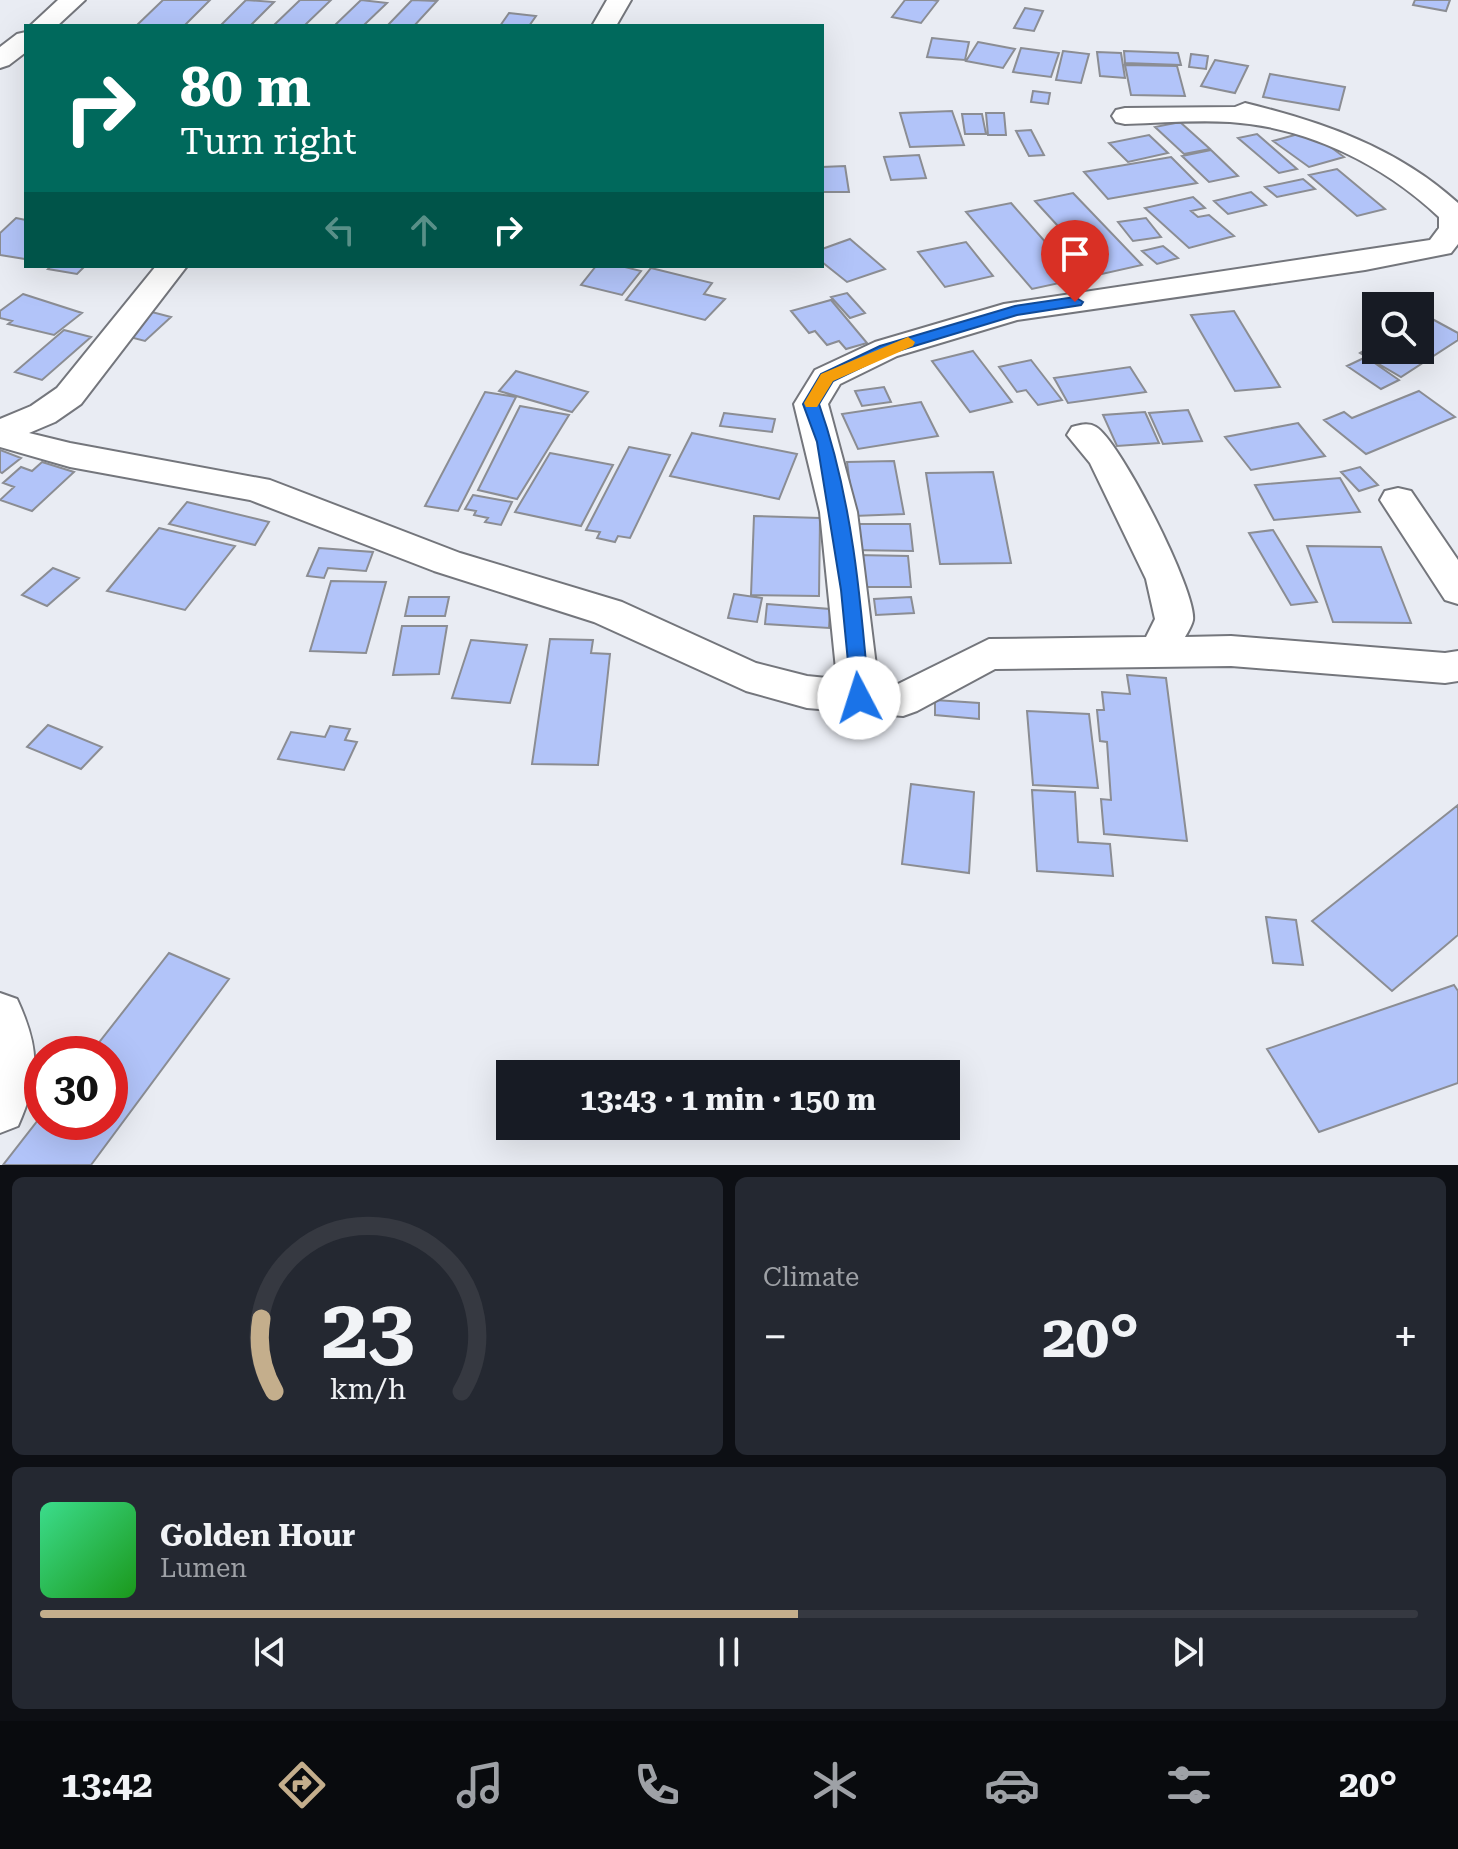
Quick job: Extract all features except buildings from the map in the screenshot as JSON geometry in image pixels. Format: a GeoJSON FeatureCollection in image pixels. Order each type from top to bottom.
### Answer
{"type":"FeatureCollection","features":[{"type":"Feature","properties":{"kind":"street"},"geometry":{"type":"LineString","coordinates":[[44,24],[73,0]]}},
{"type":"Feature","properties":{"kind":"street"},"geometry":{"type":"LineString","coordinates":[[605,24],[619,0]]}},
{"type":"Feature","properties":{"kind":"street"},"geometry":{"type":"LineString","coordinates":[[0,60],[24,41]]}},
{"type":"Feature","properties":{"kind":"street"},"geometry":{"type":"LineString","coordinates":[[859,698],[851,590],[825,442],[811,404],[827,377],[886,349],[1015,311],[1365,261],[1440,247],[1454,229],[1454,215],[1443,190],[1350,144],[1245,111]]}},
{"type":"Feature","properties":{"kind":"street"},"geometry":{"type":"LineString","coordinates":[[1125,116],[1230,114],[1286,122]]}},
{"type":"Feature","properties":{"kind":"street"},"geometry":{"type":"LineString","coordinates":[[0,434],[43,414],[69,396],[170,268]]}},
{"type":"Feature","properties":{"kind":"street"},"geometry":{"type":"LineString","coordinates":[[0,434],[70,455],[257,489],[447,562],[608,612],[746,676],[807,692],[903,700],[989,654],[1231,651],[1445,668],[1458,666]]}},
{"type":"Feature","properties":{"kind":"street"},"geometry":{"type":"LineString","coordinates":[[1084,435],[1105,457],[1165,579],[1174,619],[1158,653]]}},
{"type":"Feature","properties":{"kind":"street"},"geometry":{"type":"LineString","coordinates":[[1398,500],[1458,590]]}},
{"type":"Feature","properties":{"kind":"street"},"geometry":{"type":"LineString","coordinates":[[0,1015],[10,1040],[11,1089],[0,1109]]}},
{"type":"Feature","properties":{"kind":"slow traffic"},"geometry":{"type":"LineString","coordinates":[[812,403],[827,377],[908,342]]}},
{"type":"Feature","properties":{"kind":"route"},"geometry":{"type":"LineString","coordinates":[[859,698],[851,590],[825,442],[811,404],[827,377],[886,349],[1015,311],[1075,302]]}}]}
